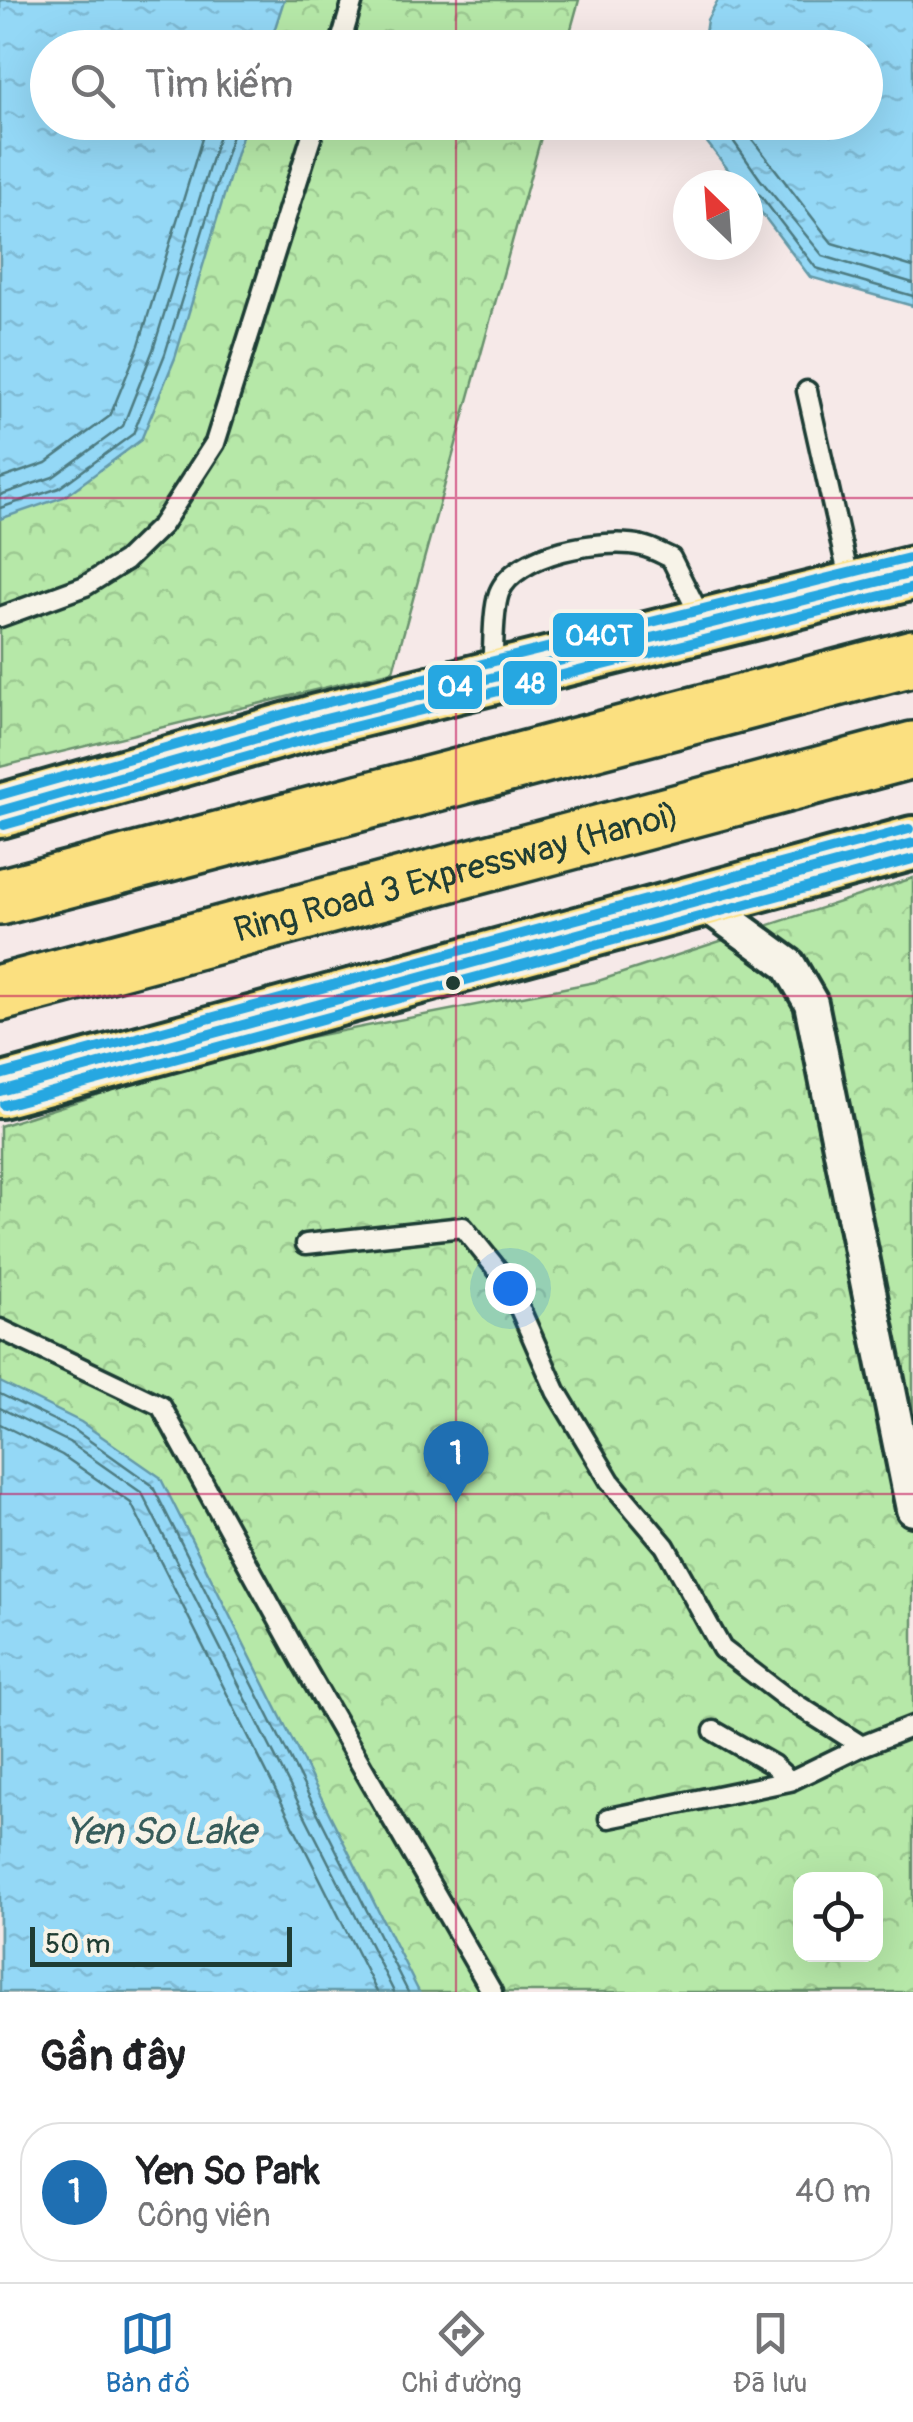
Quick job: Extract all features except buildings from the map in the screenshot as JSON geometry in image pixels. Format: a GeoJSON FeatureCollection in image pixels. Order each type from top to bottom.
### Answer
{"type":"FeatureCollection","features":[{"type":"Feature","properties":{"kind":"highway"},"geometry":{"type":"LineString","coordinates":[[0,896],[913,658]]}},
{"type":"Feature","properties":{"kind":"highway","name":"Ring Road 3 Expressway (Hanoi)"},"geometry":{"type":"LineString","coordinates":[[0,994],[913,750]]}},
{"type":"Feature","properties":{"kind":"main road"},"geometry":{"type":"LineString","coordinates":[[0,811],[318,721],[913,573]]}},
{"type":"Feature","properties":{"kind":"main road"},"geometry":{"type":"LineString","coordinates":[[0,1092],[913,843]]}},
{"type":"Feature","properties":{"kind":"street"},"geometry":{"type":"LineString","coordinates":[[701,901],[789,965],[811,1003],[913,1509]]}},
{"type":"Feature","properties":{"kind":"lane"},"geometry":{"type":"LineString","coordinates":[[344,30],[353,0]]}},
{"type":"Feature","properties":{"kind":"lane"},"geometry":{"type":"LineString","coordinates":[[0,617],[85,586],[125,561],[162,525],[215,443],[310,140]]}},
{"type":"Feature","properties":{"kind":"lane"},"geometry":{"type":"LineString","coordinates":[[806,391],[851,588]]}},
{"type":"Feature","properties":{"kind":"lane"},"geometry":{"type":"LineString","coordinates":[[491,678],[500,593],[514,574],[544,555],[603,544],[640,546],[671,558],[704,625]]}},
{"type":"Feature","properties":{"kind":"lane"},"geometry":{"type":"LineString","coordinates":[[306,1244],[463,1227],[508,1284],[556,1391],[610,1481],[664,1546],[722,1649],[785,1697],[862,1746]]}},
{"type":"Feature","properties":{"kind":"lane"},"geometry":{"type":"LineString","coordinates":[[0,1329],[161,1406],[310,1676],[492,1992]]}},
{"type":"Feature","properties":{"kind":"lane"},"geometry":{"type":"LineString","coordinates":[[609,1818],[790,1781],[913,1726]]}},
{"type":"Feature","properties":{"kind":"lane"},"geometry":{"type":"LineString","coordinates":[[714,1731],[772,1765],[790,1781]]}},
{"type":"Feature","properties":{"kind":"green space"},"geometry":{"type":"Polygon","coordinates":[[[0,0],[579,0],[571,30],[30,30],[30,140],[540,140],[393,671],[0,767],[0,0]]]}},
{"type":"Feature","properties":{"kind":"green space"},"geometry":{"type":"Polygon","coordinates":[[[913,878],[913,1992],[0,1992],[0,1126],[228,1053],[595,982],[913,878]]]}},
{"type":"Feature","properties":{"kind":"water"},"geometry":{"type":"Polygon","coordinates":[[[0,0],[284,0],[274,30],[30,30],[30,140],[241,140],[175,358],[141,440],[64,497],[0,519],[0,0]]]}},
{"type":"Feature","properties":{"kind":"water"},"geometry":{"type":"Polygon","coordinates":[[[718,0],[913,0],[913,306],[810,277],[763,215],[763,170],[728,170],[705,140],[883,140],[883,30],[706,30],[718,0]]]}},
{"type":"Feature","properties":{"kind":"water","name":"Yen So Lake"},"geometry":{"type":"Polygon","coordinates":[[[0,1382],[81,1422],[160,1477],[419,1992],[0,1992],[0,1382]]]}},
{"type":"Feature","properties":{"kind":"transit line","name":"04CT"},"geometry":{"type":"LineString","coordinates":[[0,795],[313,706],[909,558]]}},
{"type":"Feature","properties":{"kind":"transit line","name":"04"},"geometry":{"type":"LineString","coordinates":[[0,811],[317,721],[913,573]]}},
{"type":"Feature","properties":{"kind":"transit line","name":"48"},"geometry":{"type":"LineString","coordinates":[[4,825],[321,735],[913,588]]}},
{"type":"Feature","properties":{"kind":"transit line","name":"04CT"},"geometry":{"type":"LineString","coordinates":[[0,1075],[909,829]]}},
{"type":"Feature","properties":{"kind":"transit line","name":"04"},"geometry":{"type":"LineString","coordinates":[[0,1091],[913,843]]}},
{"type":"Feature","properties":{"kind":"transit line","name":"48"},"geometry":{"type":"LineString","coordinates":[[4,1105],[913,859]]}},
{"type":"Feature","properties":{"kind":"place","name":"Yen So Park"},"geometry":{"type":"Point","coordinates":[456,1503]}}]}
